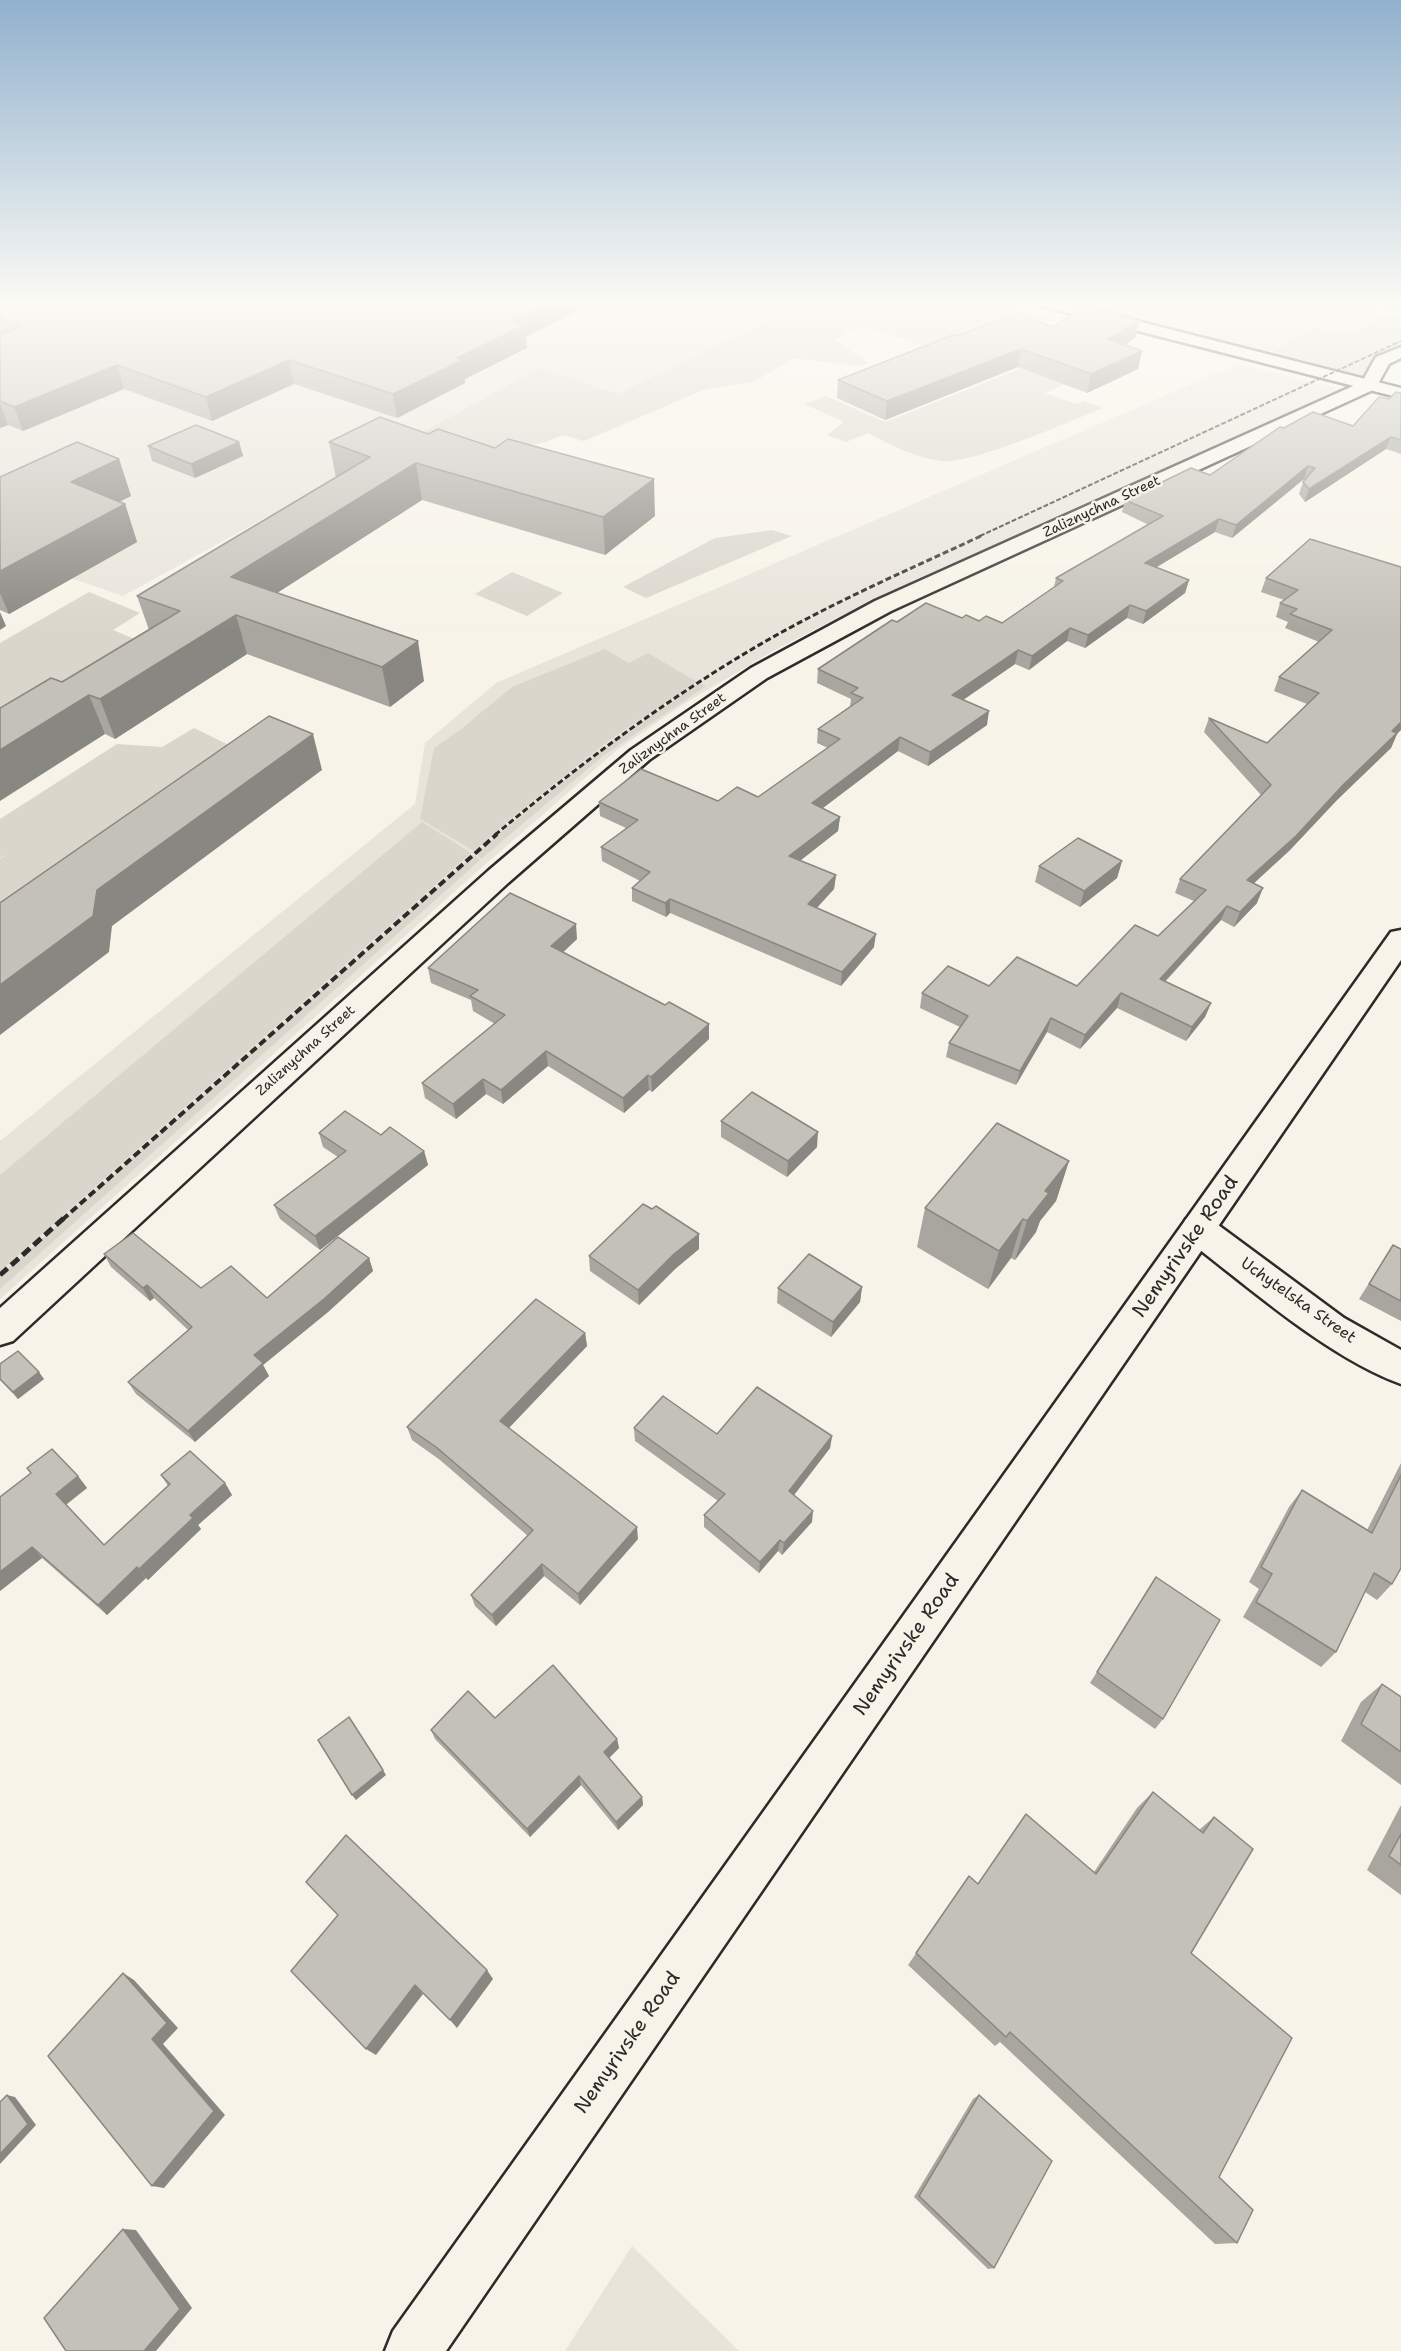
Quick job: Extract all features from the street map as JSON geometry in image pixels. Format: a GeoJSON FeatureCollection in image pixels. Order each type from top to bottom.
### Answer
{"type":"FeatureCollection","features":[{"type":"Feature","properties":{"kind":"street","name":"Zaliznychna Street"},"geometry":{"type":"LineString","coordinates":[[0,1330],[489,885],[639,755],[759,673],[883,606],[1308,413]]}},
{"type":"Feature","properties":{"kind":"street","name":"Nemyrivske Road"},"geometry":{"type":"LineString","coordinates":[[412,2351],[1401,939]]}},
{"type":"Feature","properties":{"kind":"street","name":"Uchytelska Street"},"geometry":{"type":"LineString","coordinates":[[1198,1229],[1331,1329],[1401,1368]]}},
{"type":"Feature","properties":{"kind":"shaded area"},"geometry":{"type":"Polygon","coordinates":[[[0,413],[580,413],[466,469],[336,479],[123,596],[53,572],[0,538],[0,413]]]}},
{"type":"Feature","properties":{"kind":"shaded area"},"geometry":{"type":"Polygon","coordinates":[[[458,413],[650,413],[584,441],[563,435],[546,442],[516,448],[498,457],[401,444],[458,413]]]}},
{"type":"Feature","properties":{"kind":"shaded area"},"geometry":{"type":"Polygon","coordinates":[[[823,413],[864,413],[885,422],[909,413],[1091,413],[997,449],[975,456],[941,461],[912,454],[868,433],[846,442],[827,435],[844,422],[823,413]]]}},
{"type":"Feature","properties":{"kind":"shaded area"},"geometry":{"type":"Polygon","coordinates":[[[1126,413],[1289,413],[847,613],[773,651],[682,705],[616,751],[472,876],[0,1299],[0,1141],[415,804],[425,743],[496,683],[1126,413]]]}},
{"type":"Feature","properties":{"kind":"shaded area"},"geometry":{"type":"Polygon","coordinates":[[[772,530],[792,536],[646,598],[623,587],[715,538],[772,530]]]}},
{"type":"Feature","properties":{"kind":"shaded area"},"geometry":{"type":"Polygon","coordinates":[[[512,572],[563,593],[527,616],[475,594],[512,572]]]}},
{"type":"Feature","properties":{"kind":"shaded area"},"geometry":{"type":"Polygon","coordinates":[[[89,592],[140,613],[113,630],[144,643],[0,730],[0,643],[89,592]]]}},
{"type":"Feature","properties":{"kind":"shaded area"},"geometry":{"type":"Polygon","coordinates":[[[605,649],[629,663],[648,653],[697,682],[608,741],[507,822],[502,817],[506,823],[474,851],[420,819],[434,748],[460,730],[512,687],[605,649]]]}},
{"type":"Feature","properties":{"kind":"shaded area"},"geometry":{"type":"Polygon","coordinates":[[[700,683],[706,686],[603,756],[481,859],[476,853],[613,741],[700,683]]]}},
{"type":"Feature","properties":{"kind":"shaded area"},"geometry":{"type":"Polygon","coordinates":[[[194,728],[235,748],[0,913],[0,859],[7,854],[0,858],[0,819],[117,744],[162,747],[194,728]]]}},
{"type":"Feature","properties":{"kind":"shaded area"},"geometry":{"type":"Polygon","coordinates":[[[422,822],[471,853],[0,1271],[0,1175],[422,822]]]}},
{"type":"Feature","properties":{"kind":"shaded area"},"geometry":{"type":"Polygon","coordinates":[[[474,855],[480,860],[0,1289],[0,1276],[474,855]]]}},
{"type":"Feature","properties":{"kind":"shaded area"},"geometry":{"type":"Polygon","coordinates":[[[632,2246],[739,2351],[565,2351],[632,2246]]]}},
{"type":"Feature","properties":{"kind":"building"},"geometry":{"type":"Polygon","coordinates":[[[1312,413],[1353,426],[1365,413],[1401,413],[1401,440],[1391,437],[1309,489],[1303,482],[1315,468],[1308,466],[1236,525],[1219,519],[1145,563],[1189,580],[1146,611],[1130,605],[1088,635],[1070,628],[1032,656],[1018,650],[952,695],[989,711],[930,752],[900,737],[812,803],[840,817],[789,856],[836,875],[808,904],[876,934],[842,972],[670,899],[665,903],[632,888],[650,872],[601,847],[638,820],[599,802],[641,769],[718,801],[737,787],[758,797],[840,739],[818,729],[863,698],[851,693],[858,688],[818,669],[892,620],[897,622],[926,603],[962,618],[966,615],[979,621],[986,616],[1002,623],[1063,581],[1056,578],[1163,516],[1125,500],[1191,468],[1210,475],[1280,427],[1284,428],[1312,413]]]}},
{"type":"Feature","properties":{"kind":"building"},"geometry":{"type":"Polygon","coordinates":[[[380,417],[428,434],[438,429],[495,448],[508,439],[654,479],[603,517],[416,463],[231,577],[418,641],[382,667],[236,615],[100,699],[89,695],[0,750],[0,708],[51,678],[62,682],[180,611],[137,596],[370,457],[329,442],[380,417]]]}},
{"type":"Feature","properties":{"kind":"building"},"geometry":{"type":"Polygon","coordinates":[[[196,425],[239,442],[191,464],[148,446],[196,425]]]}},
{"type":"Feature","properties":{"kind":"building"},"geometry":{"type":"Polygon","coordinates":[[[77,442],[119,459],[71,482],[125,504],[0,571],[0,477],[77,442]]]}},
{"type":"Feature","properties":{"kind":"building"},"geometry":{"type":"Polygon","coordinates":[[[1310,539],[1401,567],[1401,722],[1392,731],[1397,733],[1343,785],[1296,836],[1247,880],[1263,888],[1240,912],[1227,906],[1160,979],[1211,1003],[1192,1027],[1121,993],[1085,1035],[1051,1018],[1020,1071],[949,1043],[968,1016],[922,993],[948,966],[989,986],[1017,957],[1077,986],[1135,925],[1158,936],[1206,890],[1180,879],[1271,785],[1209,718],[1267,743],[1319,693],[1279,677],[1332,630],[1290,614],[1297,609],[1280,603],[1298,590],[1266,578],[1310,539]]]}},
{"type":"Feature","properties":{"kind":"building"},"geometry":{"type":"Polygon","coordinates":[[[269,716],[313,734],[97,890],[93,916],[0,985],[0,903],[269,716]]]}},
{"type":"Feature","properties":{"kind":"building"},"geometry":{"type":"Polygon","coordinates":[[[1078,838],[1122,861],[1084,891],[1039,866],[1078,838]]]}},
{"type":"Feature","properties":{"kind":"building"},"geometry":{"type":"Polygon","coordinates":[[[510,893],[576,924],[551,946],[665,1005],[669,1002],[709,1024],[651,1077],[648,1075],[623,1098],[546,1051],[501,1090],[483,1079],[453,1104],[422,1083],[505,1015],[470,996],[478,990],[428,968],[510,893]]]}},
{"type":"Feature","properties":{"kind":"building"},"geometry":{"type":"Polygon","coordinates":[[[752,1092],[818,1132],[788,1161],[721,1121],[752,1092]]]}},
{"type":"Feature","properties":{"kind":"building"},"geometry":{"type":"Polygon","coordinates":[[[345,1111],[381,1135],[390,1127],[424,1151],[315,1236],[274,1205],[346,1151],[319,1133],[345,1111]]]}},
{"type":"Feature","properties":{"kind":"building"},"geometry":{"type":"Polygon","coordinates":[[[997,1123],[1069,1161],[1045,1191],[1049,1193],[1027,1221],[1023,1219],[999,1251],[925,1208],[997,1123]]]}},
{"type":"Feature","properties":{"kind":"building"},"geometry":{"type":"Polygon","coordinates":[[[643,1204],[652,1209],[656,1206],[699,1234],[674,1254],[638,1290],[589,1256],[643,1204]]]}},
{"type":"Feature","properties":{"kind":"building"},"geometry":{"type":"Polygon","coordinates":[[[133,1233],[201,1288],[231,1266],[267,1298],[338,1237],[369,1258],[324,1299],[254,1355],[263,1363],[188,1431],[128,1382],[192,1327],[147,1285],[143,1288],[104,1254],[133,1233]]]}},
{"type":"Feature","properties":{"kind":"building"},"geometry":{"type":"Polygon","coordinates":[[[1393,1245],[1401,1249],[1401,1301],[1369,1284],[1393,1245]]]}},
{"type":"Feature","properties":{"kind":"building"},"geometry":{"type":"Polygon","coordinates":[[[809,1254],[862,1287],[833,1322],[778,1288],[809,1254]]]}},
{"type":"Feature","properties":{"kind":"building"},"geometry":{"type":"Polygon","coordinates":[[[536,1299],[585,1333],[500,1421],[637,1527],[578,1594],[542,1564],[492,1615],[471,1595],[533,1530],[436,1447],[407,1427],[536,1299]]]}},
{"type":"Feature","properties":{"kind":"building"},"geometry":{"type":"Polygon","coordinates":[[[18,1351],[39,1372],[13,1392],[0,1379],[0,1364],[18,1351]]]}},
{"type":"Feature","properties":{"kind":"building"},"geometry":{"type":"Polygon","coordinates":[[[757,1387],[832,1436],[789,1491],[813,1511],[784,1543],[780,1540],[760,1562],[704,1515],[725,1494],[634,1428],[663,1396],[717,1434],[757,1387]]]}},
{"type":"Feature","properties":{"kind":"building"},"geometry":{"type":"Polygon","coordinates":[[[52,1449],[78,1476],[56,1494],[104,1545],[170,1484],[161,1475],[190,1451],[225,1483],[190,1515],[193,1518],[98,1605],[32,1547],[0,1572],[0,1497],[31,1473],[27,1468],[52,1449]]]}},
{"type":"Feature","properties":{"kind":"building"},"geometry":{"type":"Polygon","coordinates":[[[1401,1475],[1401,1568],[1392,1584],[1374,1573],[1336,1652],[1256,1602],[1272,1574],[1261,1567],[1302,1490],[1372,1533],[1401,1475]]]}},
{"type":"Feature","properties":{"kind":"building"},"geometry":{"type":"Polygon","coordinates":[[[1156,1577],[1220,1620],[1163,1719],[1097,1672],[1156,1577]]]}},
{"type":"Feature","properties":{"kind":"building"},"geometry":{"type":"Polygon","coordinates":[[[553,1665],[617,1739],[604,1752],[642,1797],[616,1822],[579,1776],[527,1829],[431,1730],[468,1691],[495,1718],[553,1665]]]}},
{"type":"Feature","properties":{"kind":"building"},"geometry":{"type":"Polygon","coordinates":[[[1382,1684],[1401,1697],[1401,1752],[1361,1724],[1382,1684]]]}},
{"type":"Feature","properties":{"kind":"building"},"geometry":{"type":"Polygon","coordinates":[[[349,1717],[383,1770],[352,1795],[318,1740],[349,1717]]]}},
{"type":"Feature","properties":{"kind":"building"},"geometry":{"type":"Polygon","coordinates":[[[1153,1792],[1203,1833],[1214,1817],[1253,1849],[1191,1953],[1292,2038],[1219,2177],[1253,2210],[1237,2243],[1010,2032],[1006,2037],[916,1953],[969,1876],[978,1884],[1026,1814],[1096,1874],[1153,1792]]]}},
{"type":"Feature","properties":{"kind":"building"},"geometry":{"type":"Polygon","coordinates":[[[1401,1834],[1401,1865],[1389,1856],[1401,1834]]]}},
{"type":"Feature","properties":{"kind":"building"},"geometry":{"type":"Polygon","coordinates":[[[346,1835],[487,1970],[450,2020],[415,1985],[366,2049],[291,1971],[338,1915],[306,1882],[346,1835]]]}},
{"type":"Feature","properties":{"kind":"building"},"geometry":{"type":"Polygon","coordinates":[[[123,1973],[167,2023],[152,2039],[214,2111],[152,2186],[48,2056],[123,1973]]]}},
{"type":"Feature","properties":{"kind":"building"},"geometry":{"type":"Polygon","coordinates":[[[7,2095],[28,2124],[0,2154],[0,2102],[7,2095]]]}},
{"type":"Feature","properties":{"kind":"building"},"geometry":{"type":"Polygon","coordinates":[[[979,2095],[1052,2161],[994,2268],[919,2196],[979,2095]]]}},
{"type":"Feature","properties":{"kind":"building"},"geometry":{"type":"Polygon","coordinates":[[[123,2229],[180,2309],[144,2351],[66,2351],[44,2318],[123,2229]]]}},
{"type":"Feature","properties":{"kind":"railway"},"geometry":{"type":"LineString","coordinates":[[980,536],[1246,413]]}},
{"type":"Feature","properties":{"kind":"railway"},"geometry":{"type":"LineString","coordinates":[[495,835],[626,732],[730,662],[819,612],[983,535]]}},
{"type":"Feature","properties":{"kind":"railway"},"geometry":{"type":"LineString","coordinates":[[62,1220],[497,834]]}},
{"type":"Feature","properties":{"kind":"railway"},"geometry":{"type":"LineString","coordinates":[[0,1275],[64,1218]]}}]}
